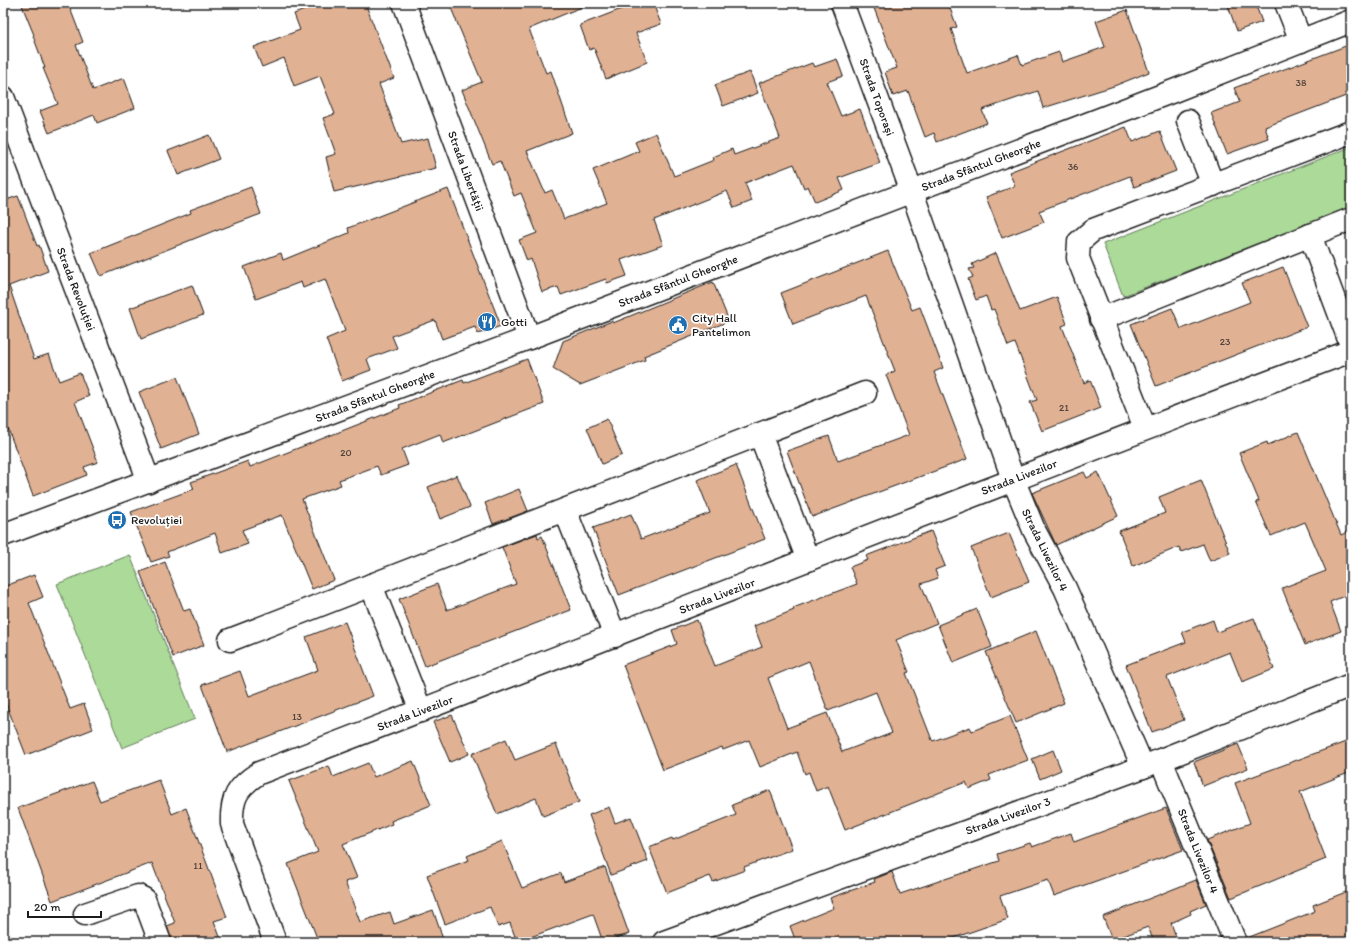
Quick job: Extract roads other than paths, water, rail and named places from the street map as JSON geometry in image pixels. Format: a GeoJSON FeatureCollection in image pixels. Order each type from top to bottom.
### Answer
{"type":"FeatureCollection","features":[{"type":"Feature","properties":{"kind":"street","name":"Strada Libertății"},"geometry":{"type":"LineString","coordinates":[[404,3],[529,338]]}},
{"type":"Feature","properties":{"kind":"street","name":"Strada Toporași"},"geometry":{"type":"LineString","coordinates":[[842,3],[912,192]]}},
{"type":"Feature","properties":{"kind":"street"},"geometry":{"type":"LineString","coordinates":[[1286,3],[1301,41]]}},
{"type":"Feature","properties":{"kind":"street","name":"Strada Sfântul Gheorghe"},"geometry":{"type":"LineString","coordinates":[[3,535],[529,338],[912,192],[1351,21]]}},
{"type":"Feature","properties":{"kind":"street","name":"Strada Revoluției"},"geometry":{"type":"LineString","coordinates":[[3,97],[149,480]]}},
{"type":"Feature","properties":{"kind":"street"},"geometry":{"type":"LineString","coordinates":[[1188,121],[1214,185]]}},
{"type":"Feature","properties":{"kind":"street"},"geometry":{"type":"LineString","coordinates":[[1145,428],[1078,258],[1079,242],[1094,230],[1351,132]]}},
{"type":"Feature","properties":{"kind":"street","name":"Strada Livezilor 4"},"geometry":{"type":"LineString","coordinates":[[912,192],[1013,479],[1034,530],[1065,588],[1152,764],[1234,942]]}},
{"type":"Feature","properties":{"kind":"street"},"geometry":{"type":"LineString","coordinates":[[1101,318],[1351,219]]}},
{"type":"Feature","properties":{"kind":"street"},"geometry":{"type":"LineString","coordinates":[[1310,235],[1351,345]]}},
{"type":"Feature","properties":{"kind":"street","name":"Strada Livezilor"},"geometry":{"type":"LineString","coordinates":[[275,942],[232,824],[232,810],[235,795],[244,782],[259,773],[615,636],[1013,479],[1351,351]]}},
{"type":"Feature","properties":{"kind":"street"},"geometry":{"type":"LineString","coordinates":[[230,640],[865,393]]}},
{"type":"Feature","properties":{"kind":"street"},"geometry":{"type":"LineString","coordinates":[[760,434],[808,560]]}},
{"type":"Feature","properties":{"kind":"street"},"geometry":{"type":"LineString","coordinates":[[565,510],[615,636]]}},
{"type":"Feature","properties":{"kind":"street"},"geometry":{"type":"LineString","coordinates":[[371,585],[421,711]]}},
{"type":"Feature","properties":{"kind":"street","name":"Strada Livezilor 3"},"geometry":{"type":"LineString","coordinates":[[664,942],[1152,764],[1351,685]]}},
{"type":"Feature","properties":{"kind":"street"},"geometry":{"type":"LineString","coordinates":[[85,914],[138,896],[144,899],[160,942]]}},
{"type":"Feature","properties":{"kind":"place","name":"Gotti"},"geometry":{"type":"Point","coordinates":[487,322]}},
{"type":"Feature","properties":{"kind":"place","name":"City Hall Pantelimon"},"geometry":{"type":"Point","coordinates":[678,325]}},
{"type":"Feature","properties":{"kind":"place","name":"Revoluției"},"geometry":{"type":"Point","coordinates":[117,520]}}]}
